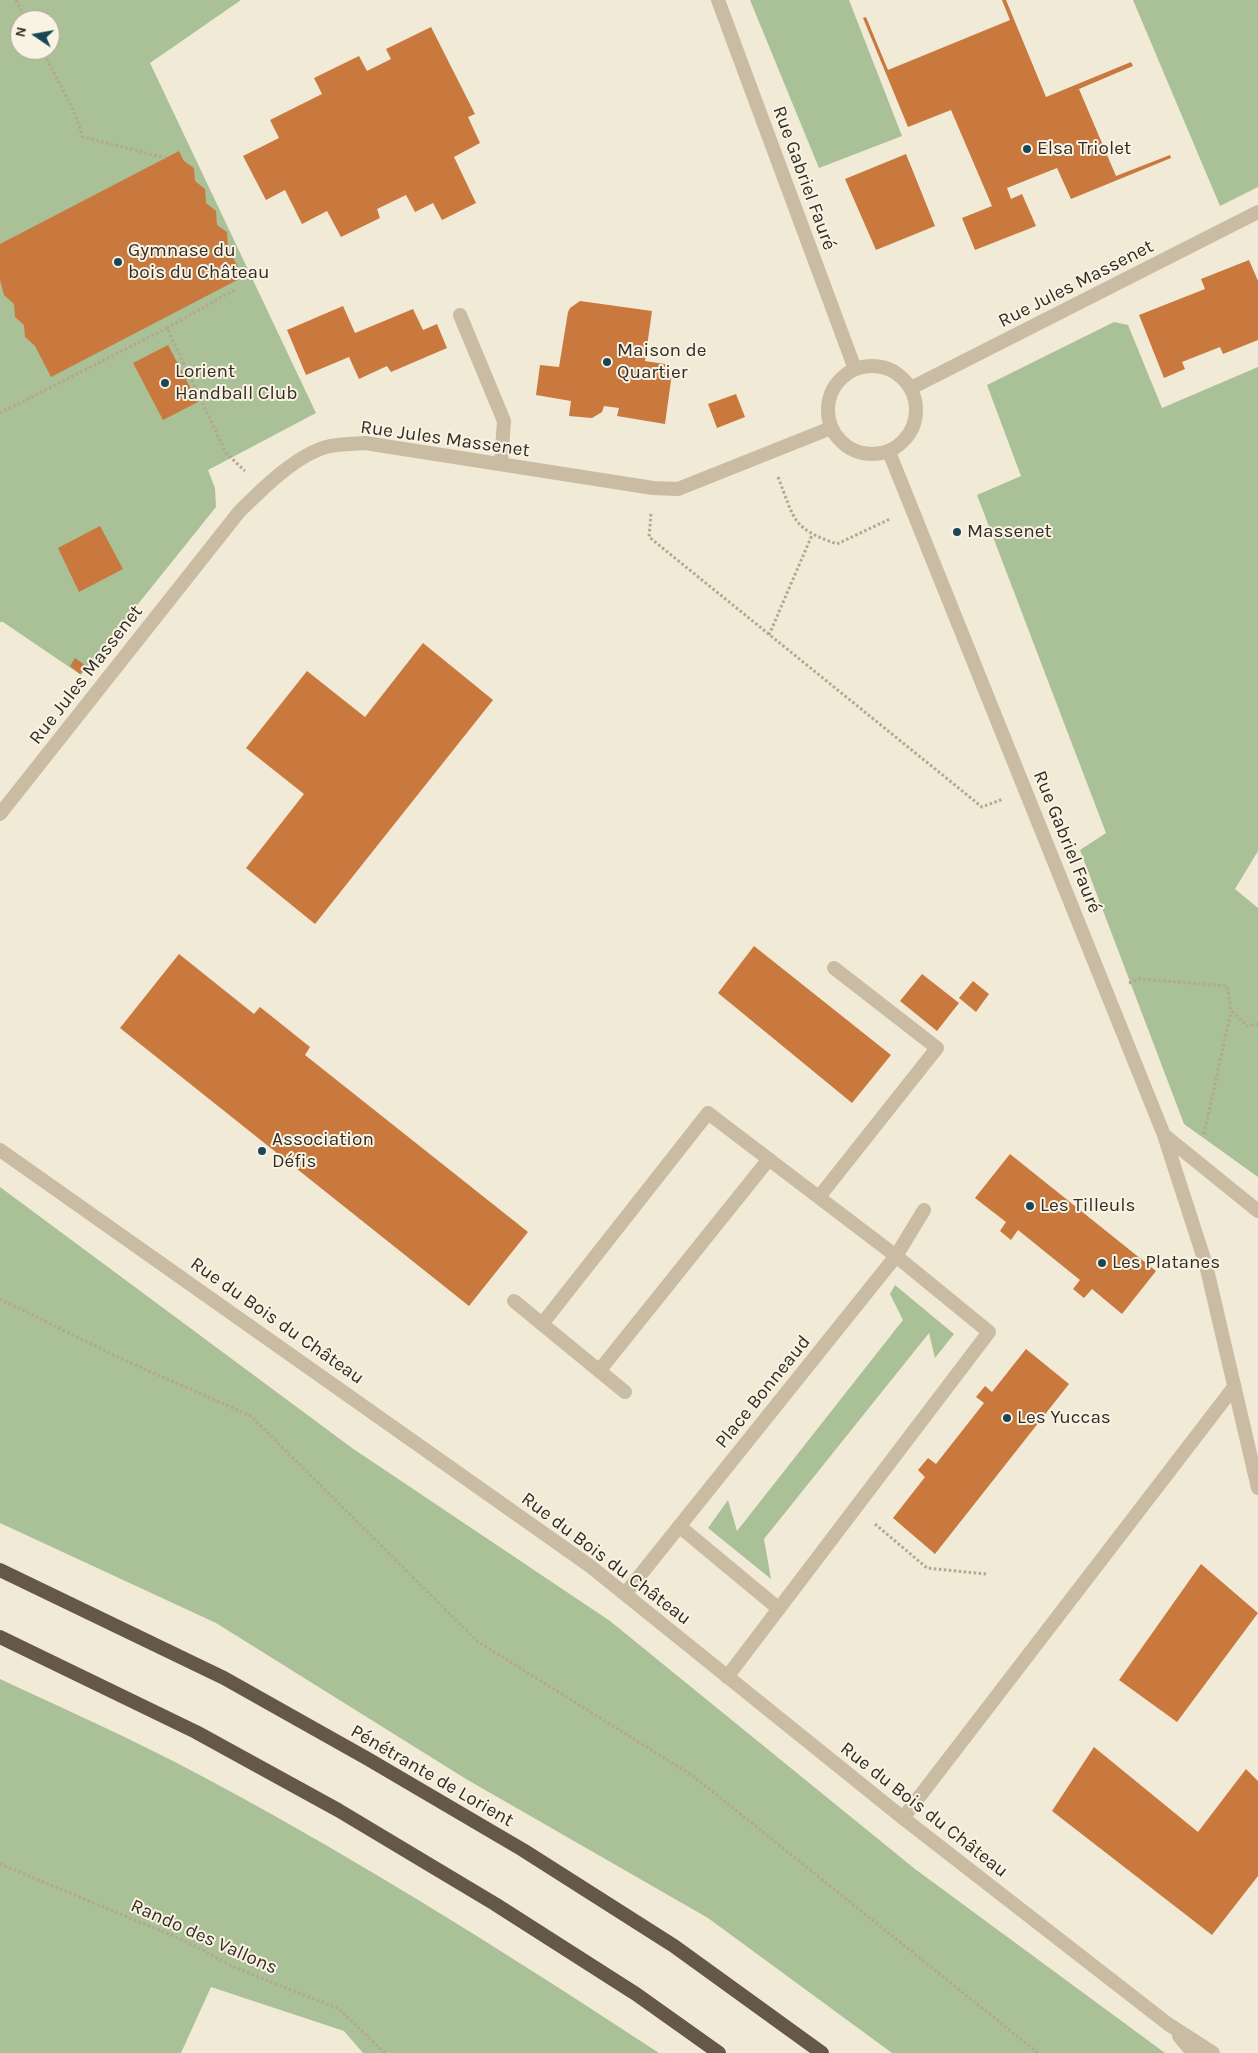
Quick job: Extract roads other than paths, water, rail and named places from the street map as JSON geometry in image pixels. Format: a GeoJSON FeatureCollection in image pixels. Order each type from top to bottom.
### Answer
{"type":"FeatureCollection","features":[{"type":"Feature","properties":{"kind":"highway","name":"Pénétrante de Lorient"},"geometry":{"type":"LineString","coordinates":[[0,1570],[224,1678],[523,1850],[674,1946],[822,2053]]}},
{"type":"Feature","properties":{"kind":"highway"},"geometry":{"type":"LineString","coordinates":[[0,1637],[196,1732],[338,1810],[495,1904],[636,1994],[719,2053]]}},
{"type":"Feature","properties":{"kind":"street","name":"Rue Gabriel Fauré"},"geometry":{"type":"LineString","coordinates":[[718,0],[855,369]]}},
{"type":"Feature","properties":{"kind":"street","name":"Rue Jules Massenet"},"geometry":{"type":"LineString","coordinates":[[911,388],[1258,212]]}},
{"type":"Feature","properties":{"kind":"street"},"geometry":{"type":"LineString","coordinates":[[460,315],[504,421],[500,464]]}},
{"type":"Feature","properties":{"kind":"street"},"geometry":{"type":"LineString","coordinates":[[871,365],[887,368],[901,376],[911,388],[917,406],[915,425],[905,441],[889,452],[872,455],[855,452],[841,442],[831,428],[827,410],[830,393],[840,379],[855,369],[871,365]]}},
{"type":"Feature","properties":{"kind":"street","name":"Rue Jules Massenet"},"geometry":{"type":"LineString","coordinates":[[0,814],[239,512],[264,487],[295,462],[311,454],[328,447],[365,443],[654,488],[678,489],[768,451],[831,428]]}},
{"type":"Feature","properties":{"kind":"street","name":"Rue Gabriel Fauré"},"geometry":{"type":"LineString","coordinates":[[889,452],[1164,1135],[1206,1264],[1258,1488]]}},
{"type":"Feature","properties":{"kind":"street"},"geometry":{"type":"LineString","coordinates":[[819,1197],[937,1048],[834,968]]}},
{"type":"Feature","properties":{"kind":"street"},"geometry":{"type":"LineString","coordinates":[[542,1324],[708,1113],[896,1256],[989,1332],[726,1677]]}},
{"type":"Feature","properties":{"kind":"street"},"geometry":{"type":"LineString","coordinates":[[1164,1135],[1258,1211]]}},
{"type":"Feature","properties":{"kind":"street","name":"Rue du Bois du Château"},"geometry":{"type":"LineString","coordinates":[[0,1150],[590,1566],[903,1818],[1168,2024],[1213,2053]]}},
{"type":"Feature","properties":{"kind":"street"},"geometry":{"type":"LineString","coordinates":[[599,1371],[770,1159]]}},
{"type":"Feature","properties":{"kind":"street","name":"Place Bonneaud"},"geometry":{"type":"LineString","coordinates":[[625,1594],[896,1256],[924,1210]]}},
{"type":"Feature","properties":{"kind":"street"},"geometry":{"type":"LineString","coordinates":[[514,1301],[625,1392]]}},
{"type":"Feature","properties":{"kind":"street"},"geometry":{"type":"LineString","coordinates":[[903,1818],[1234,1387]]}},
{"type":"Feature","properties":{"kind":"street"},"geometry":{"type":"LineString","coordinates":[[679,1526],[779,1608]]}},
{"type":"Feature","properties":{"kind":"street","name":"Rue du Bois du Château"},"geometry":{"type":"LineString","coordinates":[[1168,2024],[1193,2053]]}},
{"type":"Feature","properties":{"kind":"place","name":"Elsa Triolet"},"geometry":{"type":"Point","coordinates":[1027,149]}},
{"type":"Feature","properties":{"kind":"place","name":"Gymnase du bois du Château"},"geometry":{"type":"Point","coordinates":[118,262]}},
{"type":"Feature","properties":{"kind":"place","name":"Maison de Quartier"},"geometry":{"type":"Point","coordinates":[607,362]}},
{"type":"Feature","properties":{"kind":"place","name":"Lorient Handball Club"},"geometry":{"type":"Point","coordinates":[165,383]}},
{"type":"Feature","properties":{"kind":"place","name":"Massenet"},"geometry":{"type":"Point","coordinates":[957,532]}},
{"type":"Feature","properties":{"kind":"place","name":"Association Défis"},"geometry":{"type":"Point","coordinates":[262,1151]}},
{"type":"Feature","properties":{"kind":"place","name":"Les Tilleuls"},"geometry":{"type":"Point","coordinates":[1030,1206]}},
{"type":"Feature","properties":{"kind":"place","name":"Les Platanes"},"geometry":{"type":"Point","coordinates":[1102,1263]}},
{"type":"Feature","properties":{"kind":"place","name":"Les Yuccas"},"geometry":{"type":"Point","coordinates":[1007,1418]}}]}
